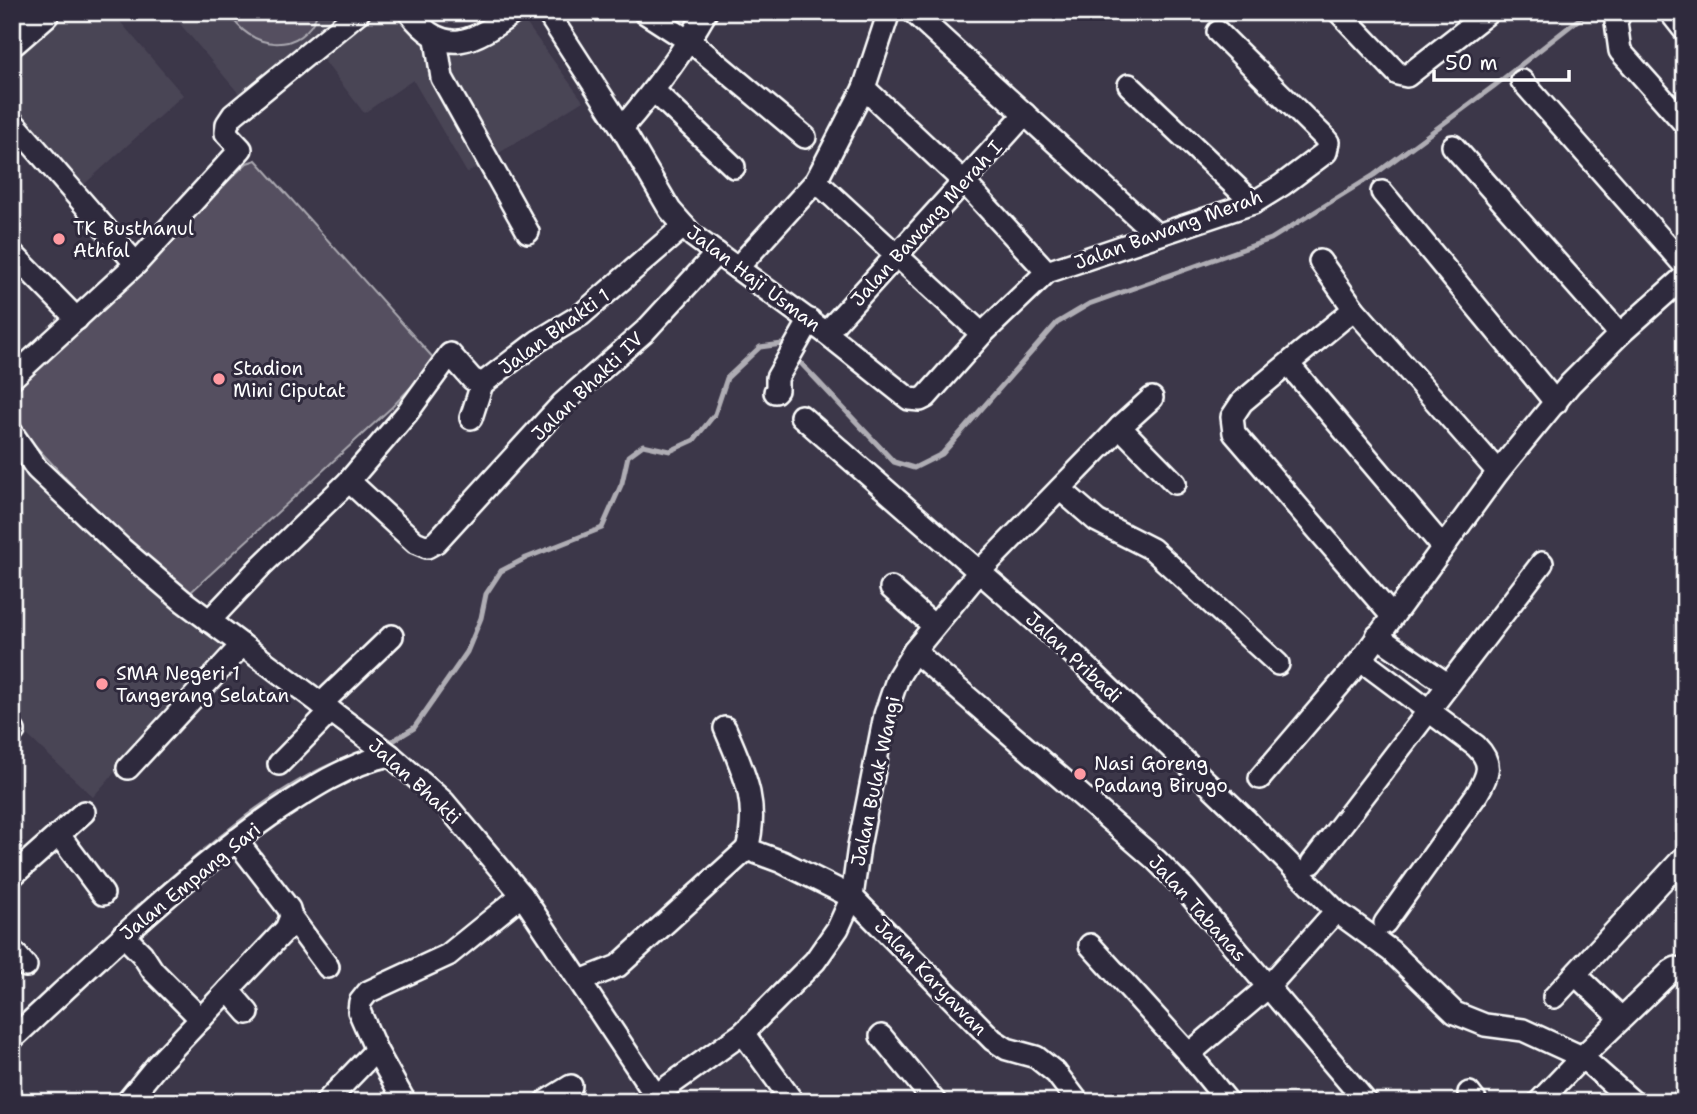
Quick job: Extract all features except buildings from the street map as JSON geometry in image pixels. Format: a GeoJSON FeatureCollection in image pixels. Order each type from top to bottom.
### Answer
{"type":"FeatureCollection","features":[{"type":"Feature","properties":{"kind":"main road"},"geometry":{"type":"LineString","coordinates":[[12,39],[43,12]]}},
{"type":"Feature","properties":{"kind":"street"},"geometry":{"type":"LineString","coordinates":[[12,379],[136,264],[241,149],[226,133],[227,124],[233,115],[359,12]]}},
{"type":"Feature","properties":{"kind":"street"},"geometry":{"type":"LineString","coordinates":[[409,12],[418,24],[436,39],[456,41],[474,39],[514,12]]}},
{"type":"Feature","properties":{"kind":"street","name":"Jalan Haji Usman"},"geometry":{"type":"LineString","coordinates":[[547,12],[622,128],[670,210],[693,236],[818,327],[909,399],[920,400],[926,397]]}},
{"type":"Feature","properties":{"kind":"street"},"geometry":{"type":"LineString","coordinates":[[644,12],[689,41],[805,137]]}},
{"type":"Feature","properties":{"kind":"street"},"geometry":{"type":"LineString","coordinates":[[622,128],[654,91],[706,12]]}},
{"type":"Feature","properties":{"kind":"street"},"geometry":{"type":"LineString","coordinates":[[737,268],[816,181],[864,88],[889,12]]}},
{"type":"Feature","properties":{"kind":"street"},"geometry":{"type":"LineString","coordinates":[[913,12],[1157,235]]}},
{"type":"Feature","properties":{"kind":"street"},"geometry":{"type":"LineString","coordinates":[[1339,12],[1398,74],[1403,76],[1407,76],[1489,12]]}},
{"type":"Feature","properties":{"kind":"street"},"geometry":{"type":"LineString","coordinates":[[1621,12],[1616,22],[1620,51],[1685,124]]}},
{"type":"Feature","properties":{"kind":"street"},"geometry":{"type":"LineString","coordinates":[[1618,42],[1632,12]]}},
{"type":"Feature","properties":{"kind":"street"},"geometry":{"type":"LineString","coordinates":[[1670,12],[1685,31]]}},
{"type":"Feature","properties":{"kind":"street","name":"Jalan Bawang Merah"},"geometry":{"type":"LineString","coordinates":[[926,397],[982,334],[1047,272],[1253,203],[1321,157],[1328,142],[1324,136],[1218,32]]}},
{"type":"Feature","properties":{"kind":"street"},"geometry":{"type":"LineString","coordinates":[[436,39],[442,78],[528,232]]}},
{"type":"Feature","properties":{"kind":"street"},"geometry":{"type":"LineString","coordinates":[[1522,81],[1685,266]]}},
{"type":"Feature","properties":{"kind":"street"},"geometry":{"type":"LineString","coordinates":[[1129,85],[1253,203]]}},
{"type":"Feature","properties":{"kind":"street"},"geometry":{"type":"LineString","coordinates":[[864,88],[964,182],[1047,272]]}},
{"type":"Feature","properties":{"kind":"street"},"geometry":{"type":"LineString","coordinates":[[654,91],[734,167]]}},
{"type":"Feature","properties":{"kind":"street","name":"Jalan Bawang Merah I"},"geometry":{"type":"LineString","coordinates":[[818,327],[897,256],[1025,114]]}},
{"type":"Feature","properties":{"kind":"street"},"geometry":{"type":"LineString","coordinates":[[12,121],[136,264]]}},
{"type":"Feature","properties":{"kind":"street"},"geometry":{"type":"LineString","coordinates":[[1453,146],[1620,334]]}},
{"type":"Feature","properties":{"kind":"street"},"geometry":{"type":"LineString","coordinates":[[816,181],[982,334]]}},
{"type":"Feature","properties":{"kind":"street"},"geometry":{"type":"LineString","coordinates":[[1382,192],[1556,403]]}},
{"type":"Feature","properties":{"kind":"street","name":"Jalan Bhakti 1"},"geometry":{"type":"LineString","coordinates":[[471,418],[482,384],[538,341],[581,315],[684,226]]}},
{"type":"Feature","properties":{"kind":"street"},"geometry":{"type":"LineString","coordinates":[[12,253],[76,319]]}},
{"type":"Feature","properties":{"kind":"street","name":"Jalan Bhakti IV"},"geometry":{"type":"LineString","coordinates":[[349,481],[415,542],[426,547],[436,542],[562,404],[646,330],[717,253]]}},
{"type":"Feature","properties":{"kind":"street"},"geometry":{"type":"LineString","coordinates":[[1320,261],[1354,309],[1498,472]]}},
{"type":"Feature","properties":{"kind":"street"},"geometry":{"type":"LineString","coordinates":[[1260,778],[1361,660],[1498,472],[1570,384],[1620,334],[1685,276]]}},
{"type":"Feature","properties":{"kind":"street"},"geometry":{"type":"LineString","coordinates":[[1354,309],[1242,402],[1232,417],[1234,433],[1392,616]]}},
{"type":"Feature","properties":{"kind":"street"},"geometry":{"type":"LineString","coordinates":[[775,392],[777,378],[818,327]]}},
{"type":"Feature","properties":{"kind":"street"},"geometry":{"type":"LineString","coordinates":[[209,621],[262,565],[349,481],[407,413],[450,354],[472,379],[482,384]]}},
{"type":"Feature","properties":{"kind":"street"},"geometry":{"type":"LineString","coordinates":[[1289,365],[1443,547]]}},
{"type":"Feature","properties":{"kind":"street","name":"Jalan Bulak Wangi"},"geometry":{"type":"LineString","coordinates":[[658,1099],[743,1033],[815,961],[843,919],[852,897],[859,846],[886,715],[898,677],[914,651],[979,572],[1120,427],[1152,398]]}},
{"type":"Feature","properties":{"kind":"street","name":"Jalan Pribadi"},"geometry":{"type":"LineString","coordinates":[[801,415],[1070,651],[1245,819],[1336,911],[1391,951],[1455,1013],[1485,1025],[1523,1030],[1582,1056],[1627,1100]]}},
{"type":"Feature","properties":{"kind":"street"},"geometry":{"type":"LineString","coordinates":[[1120,427],[1175,482]]}},
{"type":"Feature","properties":{"kind":"street","name":"Jalan Bhakti"},"geometry":{"type":"LineString","coordinates":[[12,434],[56,488],[122,549],[209,621],[390,755],[444,802],[522,895],[658,1099]]}},
{"type":"Feature","properties":{"kind":"street"},"geometry":{"type":"LineString","coordinates":[[1060,489],[1097,521],[1152,549],[1278,664]]}},
{"type":"Feature","properties":{"kind":"street"},"geometry":{"type":"LineString","coordinates":[[1312,863],[1542,563]]}},
{"type":"Feature","properties":{"kind":"street"},"geometry":{"type":"LineString","coordinates":[[891,588],[934,626]]}},
{"type":"Feature","properties":{"kind":"street"},"geometry":{"type":"LineString","coordinates":[[279,764],[392,636]]}},
{"type":"Feature","properties":{"kind":"street"},"geometry":{"type":"LineString","coordinates":[[1377,636],[1447,684]]}},
{"type":"Feature","properties":{"kind":"street"},"geometry":{"type":"LineString","coordinates":[[128,768],[242,645]]}},
{"type":"Feature","properties":{"kind":"street","name":"Jalan Tabanas"},"geometry":{"type":"LineString","coordinates":[[914,651],[1156,860],[1185,889],[1366,1102]]}},
{"type":"Feature","properties":{"kind":"street"},"geometry":{"type":"LineString","coordinates":[[1361,660],[1476,746],[1486,756],[1488,768],[1477,794],[1385,923]]}},
{"type":"Feature","properties":{"kind":"street"},"geometry":{"type":"LineString","coordinates":[[580,981],[618,966],[747,849],[752,828],[747,779],[725,728]]}},
{"type":"Feature","properties":{"kind":"street","name":"Jalan Empang Sari"},"geometry":{"type":"LineString","coordinates":[[12,1039],[150,911],[236,840],[307,791],[374,758],[390,755]]}},
{"type":"Feature","properties":{"kind":"street"},"geometry":{"type":"LineString","coordinates":[[12,876],[84,812]]}},
{"type":"Feature","properties":{"kind":"street"},"geometry":{"type":"LineString","coordinates":[[59,835],[103,894]]}},
{"type":"Feature","properties":{"kind":"street"},"geometry":{"type":"LineString","coordinates":[[236,840],[289,909],[291,917],[328,967]]}},
{"type":"Feature","properties":{"kind":"street"},"geometry":{"type":"LineString","coordinates":[[747,849],[782,862],[852,897]]}},
{"type":"Feature","properties":{"kind":"street"},"geometry":{"type":"LineString","coordinates":[[1554,997],[1685,856]]}},
{"type":"Feature","properties":{"kind":"street"},"geometry":{"type":"LineString","coordinates":[[405,1102],[376,1050],[359,1011],[360,1002],[368,992],[448,955],[522,895]]}},
{"type":"Feature","properties":{"kind":"street","name":"Jalan Karyawan"},"geometry":{"type":"LineString","coordinates":[[852,897],[993,1040],[1007,1049],[1036,1057],[1056,1073],[1078,1102]]}},
{"type":"Feature","properties":{"kind":"street"},"geometry":{"type":"LineString","coordinates":[[1189,1054],[1268,987],[1336,911]]}},
{"type":"Feature","properties":{"kind":"street"},"geometry":{"type":"LineString","coordinates":[[127,1102],[286,929],[291,917]]}},
{"type":"Feature","properties":{"kind":"street"},"geometry":{"type":"LineString","coordinates":[[123,935],[142,954],[153,971],[201,1019]]}},
{"type":"Feature","properties":{"kind":"street"},"geometry":{"type":"LineString","coordinates":[[1090,945],[1189,1054],[1228,1102]]}},
{"type":"Feature","properties":{"kind":"street"},"geometry":{"type":"LineString","coordinates":[[12,950],[26,966]]}},
{"type":"Feature","properties":{"kind":"street"},"geometry":{"type":"LineString","coordinates":[[1539,1102],[1582,1056],[1671,971],[1676,968],[1685,971]]}},
{"type":"Feature","properties":{"kind":"street"},"geometry":{"type":"LineString","coordinates":[[1576,975],[1622,1018]]}},
{"type":"Feature","properties":{"kind":"street"},"geometry":{"type":"LineString","coordinates":[[228,990],[248,1013]]}},
{"type":"Feature","properties":{"kind":"street"},"geometry":{"type":"LineString","coordinates":[[743,1033],[793,1102]]}},
{"type":"Feature","properties":{"kind":"street"},"geometry":{"type":"LineString","coordinates":[[881,1036],[935,1102]]}},
{"type":"Feature","properties":{"kind":"street"},"geometry":{"type":"LineString","coordinates":[[326,1102],[376,1050]]}},
{"type":"Feature","properties":{"kind":"street"},"geometry":{"type":"LineString","coordinates":[[545,1102],[571,1086]]}},
{"type":"Feature","properties":{"kind":"shaded area"},"geometry":{"type":"Polygon","coordinates":[[[63,12],[112,12],[183,95],[78,190],[12,118],[12,58],[63,12]]]}},
{"type":"Feature","properties":{"kind":"shaded area"},"geometry":{"type":"Polygon","coordinates":[[[170,12],[397,12],[406,25],[444,43],[518,12],[583,101],[467,173],[413,80],[364,113],[309,41],[240,95],[170,12]]]}},
{"type":"Feature","properties":{"kind":"shaded area"},"geometry":{"type":"Polygon","coordinates":[[[229,12],[318,12],[300,36],[288,42],[275,43],[261,41],[249,34],[229,12]]]}},
{"type":"Feature","properties":{"kind":"shaded area","name":"Stadion Mini Ciputat"},"geometry":{"type":"Polygon","coordinates":[[[256,160],[436,361],[392,407],[191,592],[139,556],[26,436],[12,403],[12,387],[247,163],[256,160]]]}},
{"type":"Feature","properties":{"kind":"shaded area","name":"SMA Negeri 1 Tangerang Selatan"},"geometry":{"type":"Polygon","coordinates":[[[12,452],[79,524],[224,648],[93,797],[12,721],[12,452]]]}},
{"type":"Feature","properties":{"kind":"waterway"},"geometry":{"type":"LineString","coordinates":[[796,358],[894,462],[914,468],[942,454],[1057,323],[1089,304],[1271,239],[1374,175],[1588,12]]}},
{"type":"Feature","properties":{"kind":"waterway"},"geometry":{"type":"LineString","coordinates":[[391,742],[414,728],[467,652],[481,618],[486,594],[501,571],[526,558],[602,528],[622,483],[628,456],[643,445],[670,451],[694,440],[715,414],[727,378],[760,347],[782,344]]}},
{"type":"Feature","properties":{"kind":"waterway"},"geometry":{"type":"LineString","coordinates":[[127,918],[260,807],[313,774],[341,761]]}},
{"type":"Feature","properties":{"kind":"place","name":"TK Busthanul Athfal"},"geometry":{"type":"Point","coordinates":[59,239]}},
{"type":"Feature","properties":{"kind":"place","name":"Stadion Mini Ciputat"},"geometry":{"type":"Point","coordinates":[219,379]}},
{"type":"Feature","properties":{"kind":"place","name":"SMA Negeri 1 Tangerang Selatan"},"geometry":{"type":"Point","coordinates":[102,684]}},
{"type":"Feature","properties":{"kind":"place","name":"Nasi Goreng Padang Birugo"},"geometry":{"type":"Point","coordinates":[1080,774]}}]}
